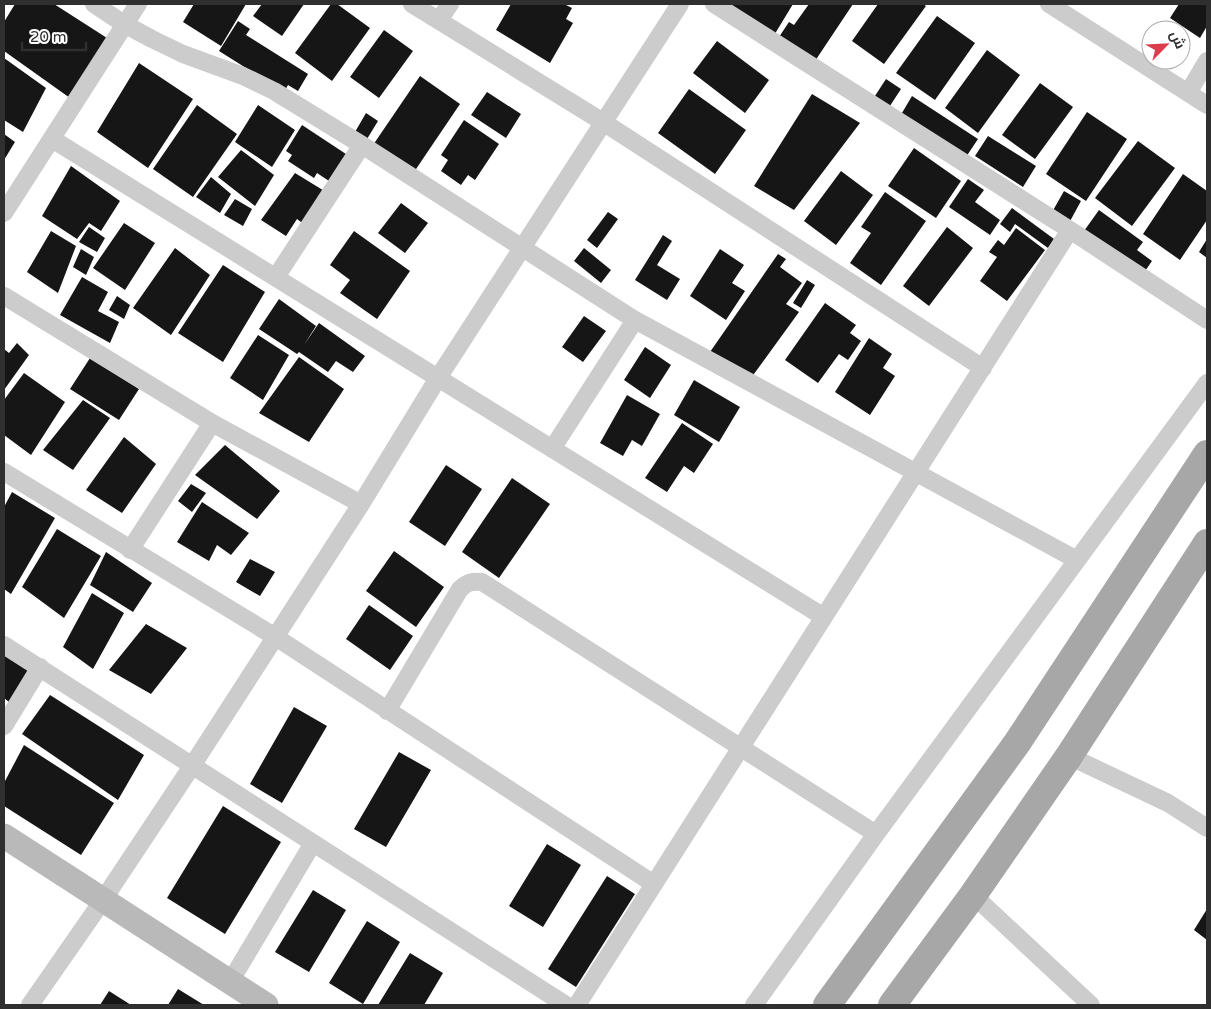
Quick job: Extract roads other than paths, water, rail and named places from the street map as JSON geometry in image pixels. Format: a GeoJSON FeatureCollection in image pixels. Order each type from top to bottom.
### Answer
{"type":"FeatureCollection","features":[{"type":"Feature","properties":{"kind":"main road"},"geometry":{"type":"LineString","coordinates":[[827,1005],[1017,743],[1207,454]]}},
{"type":"Feature","properties":{"kind":"main road"},"geometry":{"type":"LineString","coordinates":[[892,1005],[973,895],[1069,756],[1207,543]]}},
{"type":"Feature","properties":{"kind":"street"},"geometry":{"type":"LineString","coordinates":[[94,4],[124,24],[183,54],[242,76],[274,91],[362,145],[634,320],[1077,560]]}},
{"type":"Feature","properties":{"kind":"street"},"geometry":{"type":"LineString","coordinates":[[4,212],[138,4]]}},
{"type":"Feature","properties":{"kind":"street"},"geometry":{"type":"LineString","coordinates":[[412,4],[603,122],[983,368]]}},
{"type":"Feature","properties":{"kind":"street"},"geometry":{"type":"LineString","coordinates":[[439,20],[450,4]]}},
{"type":"Feature","properties":{"kind":"street"},"geometry":{"type":"LineString","coordinates":[[30,1005],[103,900],[192,766],[274,636],[361,504],[438,378],[680,4]]}},
{"type":"Feature","properties":{"kind":"street"},"geometry":{"type":"LineString","coordinates":[[714,4],[1070,230],[1207,320]]}},
{"type":"Feature","properties":{"kind":"street"},"geometry":{"type":"LineString","coordinates":[[1048,4],[1207,106]]}},
{"type":"Feature","properties":{"kind":"street"},"geometry":{"type":"LineString","coordinates":[[1188,93],[1207,61]]}},
{"type":"Feature","properties":{"kind":"street"},"geometry":{"type":"LineString","coordinates":[[52,139],[824,617]]}},
{"type":"Feature","properties":{"kind":"street"},"geometry":{"type":"LineString","coordinates":[[276,277],[362,145]]}},
{"type":"Feature","properties":{"kind":"street"},"geometry":{"type":"LineString","coordinates":[[577,1005],[1070,230]]}},
{"type":"Feature","properties":{"kind":"street"},"geometry":{"type":"LineString","coordinates":[[4,296],[212,423],[361,504]]}},
{"type":"Feature","properties":{"kind":"street"},"geometry":{"type":"LineString","coordinates":[[552,449],[634,320]]}},
{"type":"Feature","properties":{"kind":"street"},"geometry":{"type":"LineString","coordinates":[[754,1005],[876,834],[1207,383]]}},
{"type":"Feature","properties":{"kind":"street"},"geometry":{"type":"LineString","coordinates":[[130,550],[212,423]]}},
{"type":"Feature","properties":{"kind":"street"},"geometry":{"type":"LineString","coordinates":[[4,472],[274,636],[654,884]]}},
{"type":"Feature","properties":{"kind":"street"},"geometry":{"type":"LineString","coordinates":[[386,710],[460,589],[473,581],[482,582],[876,834]]}},
{"type":"Feature","properties":{"kind":"street"},"geometry":{"type":"LineString","coordinates":[[4,644],[566,1005]]}},
{"type":"Feature","properties":{"kind":"street"},"geometry":{"type":"LineString","coordinates":[[4,726],[40,667]]}},
{"type":"Feature","properties":{"kind":"street"},"geometry":{"type":"LineString","coordinates":[[1069,756],[1168,803],[1207,828]]}},
{"type":"Feature","properties":{"kind":"street"},"geometry":{"type":"LineString","coordinates":[[4,836],[266,1005]]}},
{"type":"Feature","properties":{"kind":"street"},"geometry":{"type":"LineString","coordinates":[[230,982],[313,843]]}},
{"type":"Feature","properties":{"kind":"street"},"geometry":{"type":"LineString","coordinates":[[973,895],[1091,1005]]}}]}
